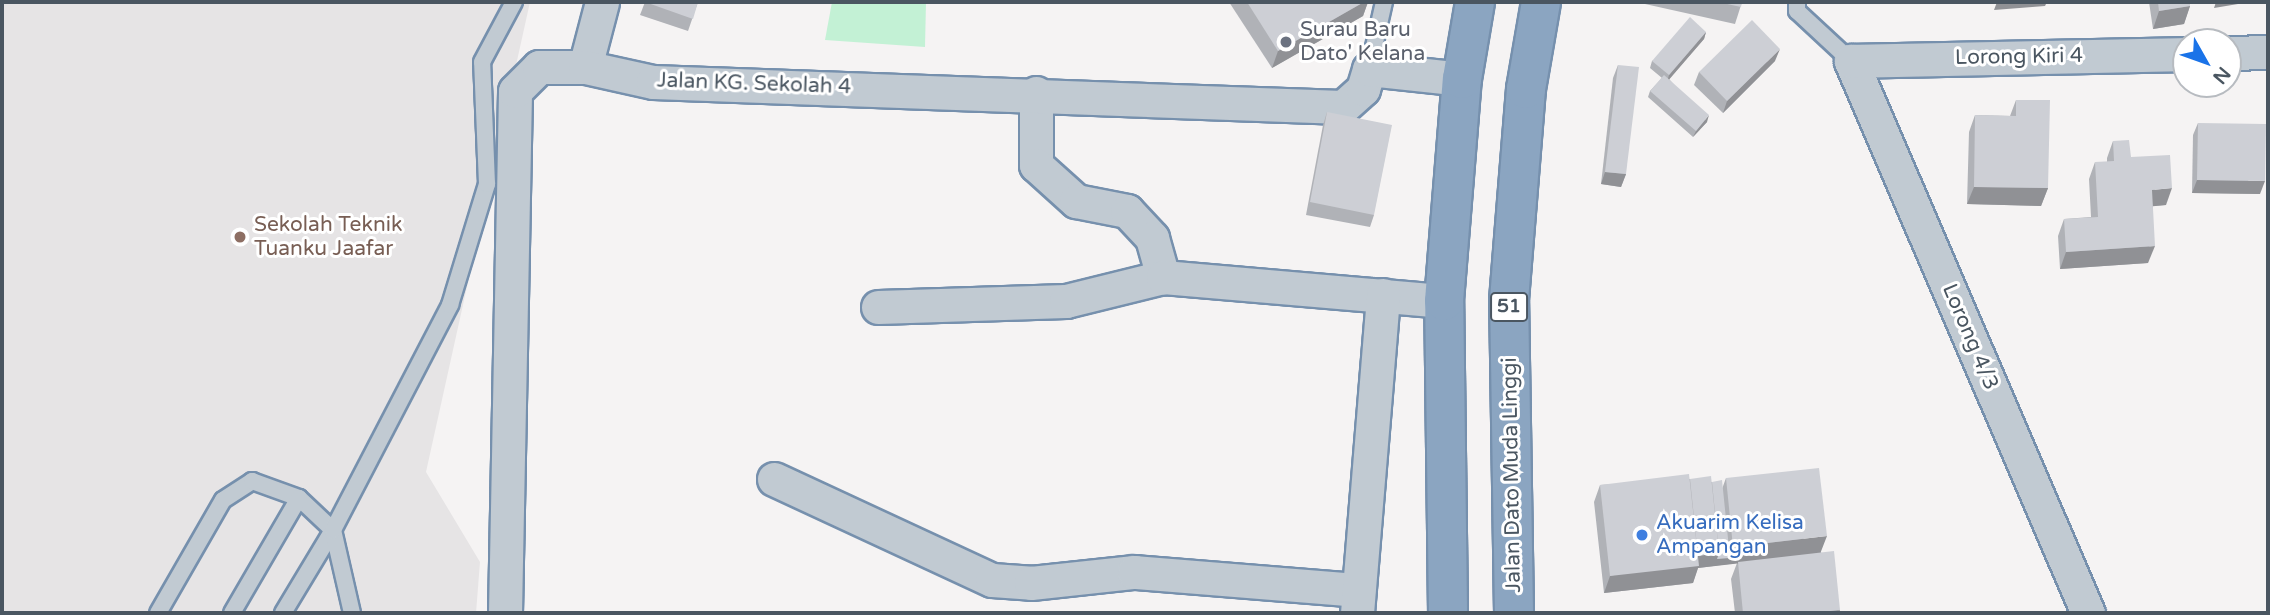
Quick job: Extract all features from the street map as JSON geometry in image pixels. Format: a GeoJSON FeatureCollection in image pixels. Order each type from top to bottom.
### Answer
{"type":"FeatureCollection","features":[{"type":"Feature","properties":{"kind":"highway"},"geometry":{"type":"LineString","coordinates":[[1448,613],[1444,301],[1462,79],[1475,2]]}},
{"type":"Feature","properties":{"kind":"highway","name":"Jalan Dato Muda Linggi"},"geometry":{"type":"LineString","coordinates":[[1514,613],[1509,300],[1526,89],[1541,2]]}},
{"type":"Feature","properties":{"kind":"street"},"geometry":{"type":"LineString","coordinates":[[585,66],[602,2]]}},
{"type":"Feature","properties":{"kind":"street"},"geometry":{"type":"LineString","coordinates":[[2242,53],[2268,52]]}},
{"type":"Feature","properties":{"kind":"street","name":"Lorong Kiri 4"},"geometry":{"type":"LineString","coordinates":[[1852,61],[2172,54]]}},
{"type":"Feature","properties":{"kind":"street","name":"Lorong 4/3"},"geometry":{"type":"LineString","coordinates":[[1852,61],[2088,613]]}},
{"type":"Feature","properties":{"kind":"street","name":"Jalan KG. Sekolah 4"},"geometry":{"type":"LineString","coordinates":[[505,613],[515,91],[540,67],[585,66],[653,82],[1036,93],[1343,107],[1363,89],[1369,69]]}},
{"type":"Feature","properties":{"kind":"street"},"geometry":{"type":"LineString","coordinates":[[1369,69],[1462,79]]}},
{"type":"Feature","properties":{"kind":"street"},"geometry":{"type":"LineString","coordinates":[[1036,93],[1036,165],[1076,201],[1127,211],[1152,238],[1163,277]]}},
{"type":"Feature","properties":{"kind":"street"},"geometry":{"type":"LineString","coordinates":[[878,307],[1066,302],[1163,277],[1444,301]]}},
{"type":"Feature","properties":{"kind":"street"},"geometry":{"type":"LineString","coordinates":[[774,479],[992,580],[1031,583],[1133,572],[1358,601],[1383,295]]}},
{"type":"Feature","properties":{"kind":"lane"},"geometry":{"type":"LineString","coordinates":[[283,613],[333,530],[450,305],[487,184],[482,62],[514,2]]}},
{"type":"Feature","properties":{"kind":"lane"},"geometry":{"type":"LineString","coordinates":[[1369,69],[1384,2]]}},
{"type":"Feature","properties":{"kind":"lane"},"geometry":{"type":"LineString","coordinates":[[1797,2],[1797,11],[1852,61]]}},
{"type":"Feature","properties":{"kind":"lane"},"geometry":{"type":"LineString","coordinates":[[158,613],[223,500],[253,481],[299,498],[333,530],[352,613]]}},
{"type":"Feature","properties":{"kind":"lane"},"geometry":{"type":"LineString","coordinates":[[232,613],[299,498]]}},
{"type":"Feature","properties":{"kind":"shaded area","name":"Sekolah Teknik Tuanku Jaafar"},"geometry":{"type":"Polygon","coordinates":[[[2,2],[530,2],[426,472],[480,562],[476,613],[2,613],[2,2]]]}},
{"type":"Feature","properties":{"kind":"green space"},"geometry":{"type":"Polygon","coordinates":[[[832,2],[926,2],[925,47],[825,40],[832,2]]]}},
{"type":"Feature","properties":{"kind":"building"},"geometry":{"type":"Polygon","coordinates":[[[645,2],[698,2],[693,19],[645,2]]]}},
{"type":"Feature","properties":{"kind":"building"},"geometry":{"type":"Polygon","coordinates":[[[1247,2],[1364,2],[1278,51],[1247,2]]]}},
{"type":"Feature","properties":{"kind":"building"},"geometry":{"type":"Polygon","coordinates":[[[1718,2],[1742,2],[1741,7],[1718,2]]]}},
{"type":"Feature","properties":{"kind":"building"},"geometry":{"type":"Polygon","coordinates":[[[2158,2],[2190,2],[2190,6],[2159,11],[2158,2]]]}},
{"type":"Feature","properties":{"kind":"building"},"geometry":{"type":"Polygon","coordinates":[[[1690,17],[1706,32],[1669,75],[1652,61],[1690,17]]]}},
{"type":"Feature","properties":{"kind":"building"},"geometry":{"type":"Polygon","coordinates":[[[1752,20],[1780,49],[1727,101],[1699,72],[1752,20]]]}},
{"type":"Feature","properties":{"kind":"building"},"geometry":{"type":"Polygon","coordinates":[[[1618,65],[1639,67],[1626,174],[1605,172],[1618,65]]]}},
{"type":"Feature","properties":{"kind":"building"},"geometry":{"type":"Polygon","coordinates":[[[1664,75],[1709,115],[1696,131],[1650,91],[1664,75]]]}},
{"type":"Feature","properties":{"kind":"building"},"geometry":{"type":"Polygon","coordinates":[[[2016,100],[2050,100],[2048,188],[1974,187],[1975,115],[2016,116],[2016,100]]]}},
{"type":"Feature","properties":{"kind":"building"},"geometry":{"type":"Polygon","coordinates":[[[1327,112],[1392,125],[1374,215],[1310,202],[1327,112]]]}},
{"type":"Feature","properties":{"kind":"building"},"geometry":{"type":"Polygon","coordinates":[[[2198,123],[2266,124],[2265,181],[2197,180],[2198,123]]]}},
{"type":"Feature","properties":{"kind":"building"},"geometry":{"type":"Polygon","coordinates":[[[2129,140],[2131,157],[2170,155],[2172,188],[2152,190],[2155,246],[2066,252],[2064,219],[2098,217],[2095,162],[2114,161],[2113,141],[2129,140]]]}},
{"type":"Feature","properties":{"kind":"building"},"geometry":{"type":"Polygon","coordinates":[[[1819,468],[1827,536],[1733,547],[1726,478],[1819,468]]]}},
{"type":"Feature","properties":{"kind":"building","name":"Akuarim Kelisa Ampangan"},"geometry":{"type":"Polygon","coordinates":[[[1689,474],[1699,566],[1610,576],[1600,485],[1689,474]]]}},
{"type":"Feature","properties":{"kind":"building"},"geometry":{"type":"Polygon","coordinates":[[[1711,476],[1719,553],[1698,556],[1690,479],[1711,476]]]}},
{"type":"Feature","properties":{"kind":"building"},"geometry":{"type":"Polygon","coordinates":[[[1722,480],[1730,558],[1717,559],[1719,553],[1712,482],[1722,480]]]}},
{"type":"Feature","properties":{"kind":"building"},"geometry":{"type":"Polygon","coordinates":[[[1834,551],[1840,610],[1811,613],[1743,613],[1738,562],[1834,551]]]}},
{"type":"Feature","properties":{"kind":"place","name":"Surau Baru Dato' Kelana"},"geometry":{"type":"Point","coordinates":[1286,42]}},
{"type":"Feature","properties":{"kind":"place","name":"Sekolah Teknik Tuanku Jaafar"},"geometry":{"type":"Point","coordinates":[240,237]}},
{"type":"Feature","properties":{"kind":"place","name":"Akuarim Kelisa Ampangan"},"geometry":{"type":"Point","coordinates":[1642,535]}}]}
